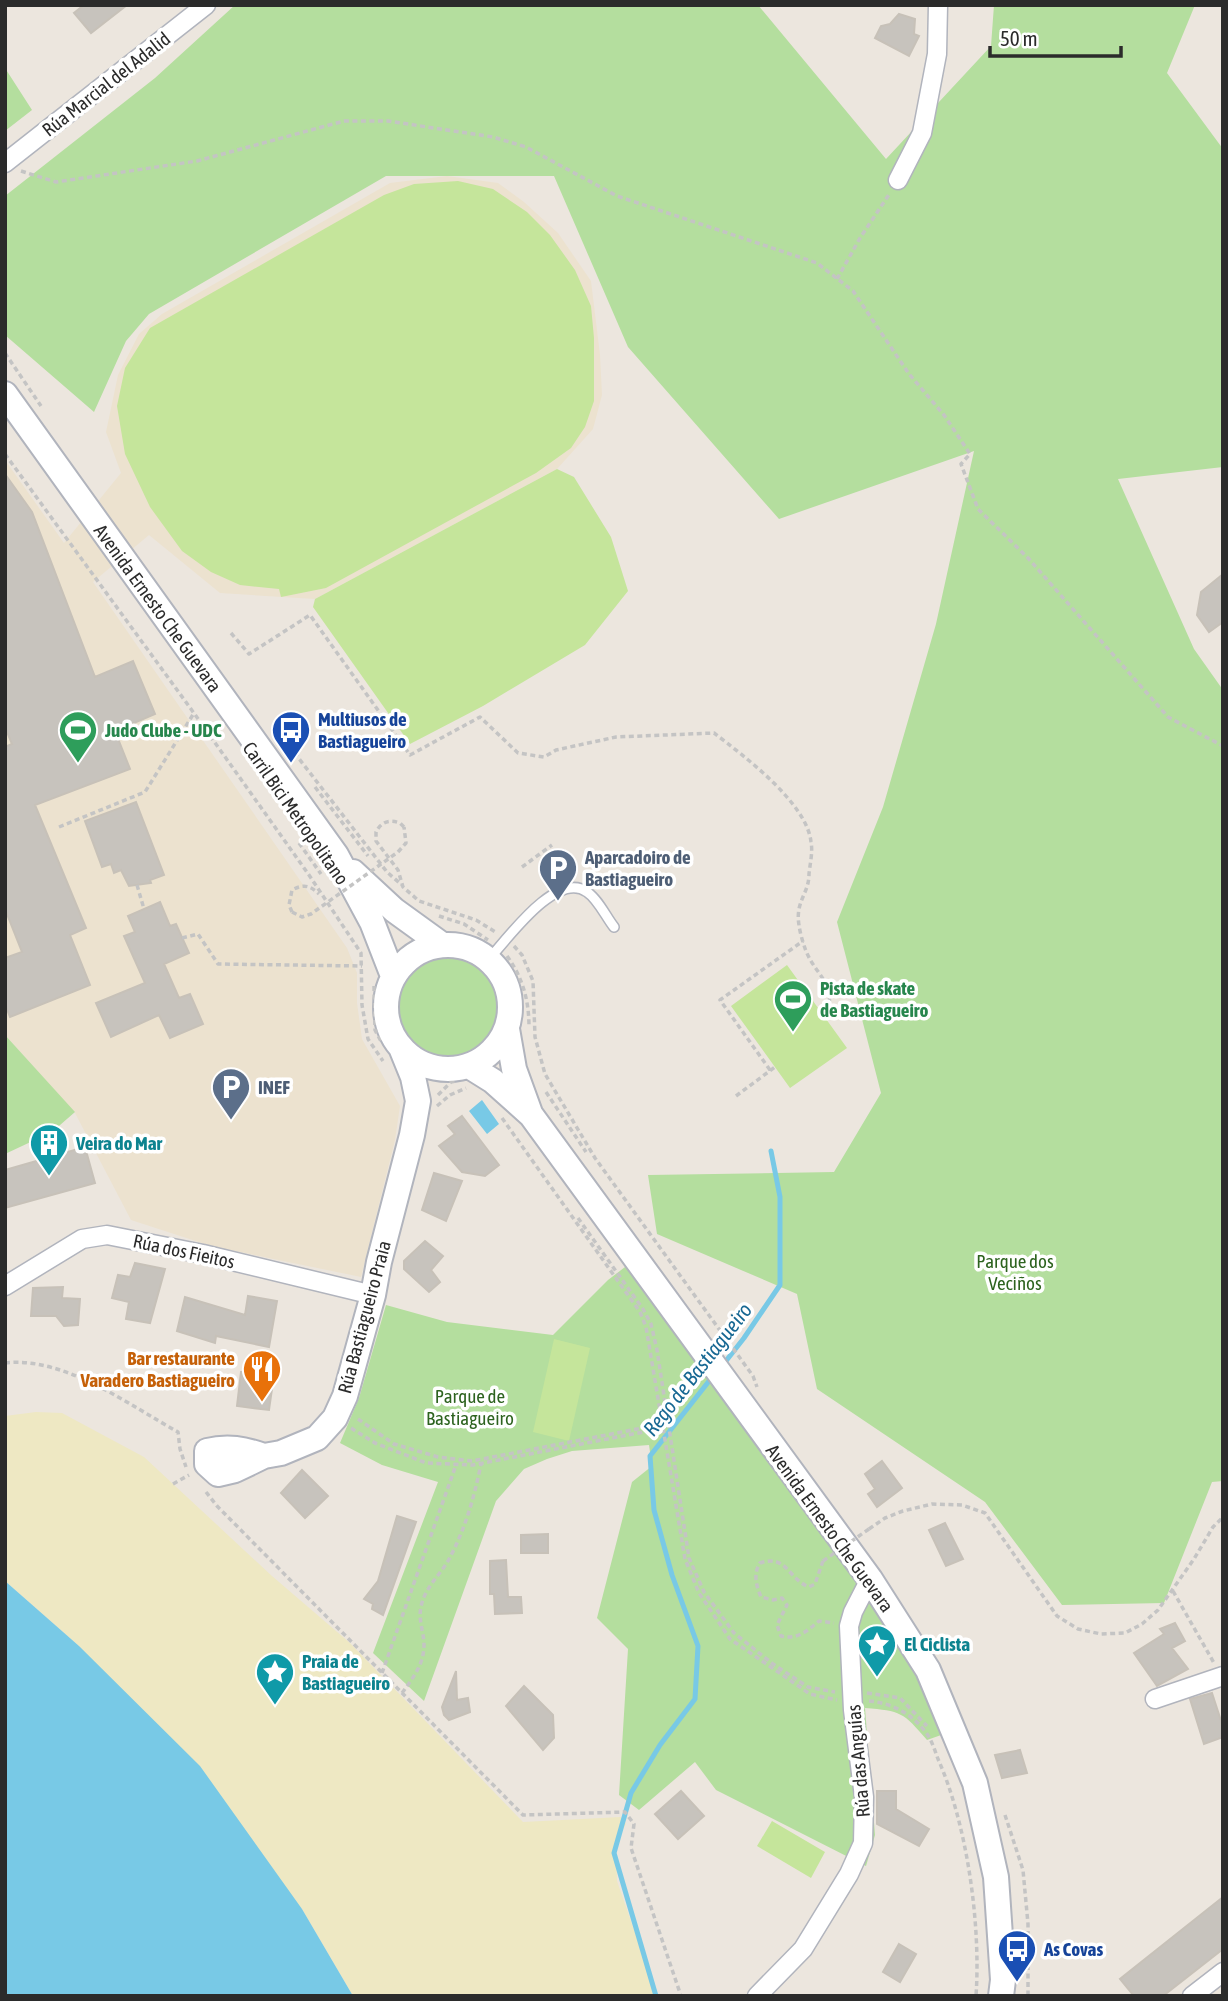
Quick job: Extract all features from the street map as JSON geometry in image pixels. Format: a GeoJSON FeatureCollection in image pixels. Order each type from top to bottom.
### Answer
{"type":"FeatureCollection","features":[{"type":"Feature","properties":{"kind":"main road","name":"Avenida Ernesto Che Guevara"},"geometry":{"type":"LineString","coordinates":[[5,394],[336,855],[372,922],[383,979]]}},
{"type":"Feature","properties":{"kind":"main road","name":"Avenida Ernesto Che Guevara"},"geometry":{"type":"LineString","coordinates":[[336,855],[394,910],[441,944]]}},
{"type":"Feature","properties":{"kind":"main road"},"geometry":{"type":"LineString","coordinates":[[441,944],[481,953],[490,958],[504,978],[511,1010],[507,1029],[494,1050],[465,1075],[441,1081],[412,1135],[418,1100],[413,1077],[390,1055],[383,979],[415,953],[441,944]]}},
{"type":"Feature","properties":{"kind":"main road","name":"Avenida Ernesto Che Guevara"},"geometry":{"type":"LineString","coordinates":[[507,1029],[514,1069],[531,1115]]}},
{"type":"Feature","properties":{"kind":"main road"},"geometry":{"type":"LineString","coordinates":[[390,1055],[465,1075]]}},
{"type":"Feature","properties":{"kind":"main road","name":"Avenida Ernesto Che Guevara"},"geometry":{"type":"LineString","coordinates":[[465,1075],[493,1082],[531,1115],[870,1579],[928,1670],[975,1783],[996,1877],[1003,1980],[1001,1996]]}},
{"type":"Feature","properties":{"kind":"main road","name":"Rúa Bastiagueiro Praia"},"geometry":{"type":"LineString","coordinates":[[264,1456],[281,1453],[317,1438],[345,1416],[345,1396],[373,1296],[379,1262],[412,1135]]}},
{"type":"Feature","properties":{"kind":"street","name":"Rúa Marcial del Adalid"},"geometry":{"type":"LineString","coordinates":[[9,166],[186,12],[206,5]]}},
{"type":"Feature","properties":{"kind":"street"},"geometry":{"type":"LineString","coordinates":[[898,180],[922,133],[937,54],[938,5]]}},
{"type":"Feature","properties":{"kind":"street","name":"Rúa dos Fieitos"},"geometry":{"type":"LineString","coordinates":[[5,1286],[82,1239],[107,1235],[203,1254],[373,1296]]}},
{"type":"Feature","properties":{"kind":"street","name":"Rúa das Anguías"},"geometry":{"type":"LineString","coordinates":[[765,1992],[803,1949],[849,1874],[863,1843],[864,1797],[853,1698],[849,1626],[870,1579]]}},
{"type":"Feature","properties":{"kind":"street"},"geometry":{"type":"LineString","coordinates":[[1155,1699],[1222,1676]]}},
{"type":"Feature","properties":{"kind":"street"},"geometry":{"type":"LineString","coordinates":[[1192,1996],[1223,1972]]}},
{"type":"Feature","properties":{"kind":"lane"},"geometry":{"type":"LineString","coordinates":[[557,891],[562,879],[562,855]]}},
{"type":"Feature","properties":{"kind":"lane"},"geometry":{"type":"LineString","coordinates":[[490,958],[546,899],[557,891],[575,887],[588,892],[614,927]]}},
{"type":"Feature","properties":{"kind":"path"},"geometry":{"type":"LineString","coordinates":[[9,166],[55,182],[197,161],[344,121],[388,121],[493,137],[526,146],[617,196],[817,263],[853,291],[909,374],[944,415],[970,454],[961,464],[978,509],[1028,558],[1168,717],[1223,746]]}},
{"type":"Feature","properties":{"kind":"path"},"geometry":{"type":"LineString","coordinates":[[837,279],[898,180]]}},
{"type":"Feature","properties":{"kind":"path"},"geometry":{"type":"LineString","coordinates":[[5,353],[46,414]]}},
{"type":"Feature","properties":{"kind":"path"},"geometry":{"type":"LineString","coordinates":[[5,454],[194,713],[349,936]]}},
{"type":"Feature","properties":{"kind":"path"},"geometry":{"type":"LineString","coordinates":[[231,633],[249,654],[310,615],[410,755],[480,717],[518,753],[544,757],[556,750],[616,737],[714,733],[768,775],[804,820],[811,842],[809,882],[798,906],[799,925],[806,952],[828,986],[830,1005],[825,1017]]}},
{"type":"Feature","properties":{"kind":"path"},"geometry":{"type":"LineString","coordinates":[[59,827],[145,792],[194,713]]}},
{"type":"Feature","properties":{"kind":"path"},"geometry":{"type":"LineString","coordinates":[[269,726],[293,751],[387,872],[403,887],[419,901],[476,920],[508,938]]}},
{"type":"Feature","properties":{"kind":"path"},"geometry":{"type":"LineString","coordinates":[[390,1055],[368,1039],[362,1005],[361,953],[328,906],[321,897],[311,887],[292,890],[289,905],[292,912],[302,917],[311,914],[321,907],[330,901],[388,859],[398,852],[406,843],[406,835],[400,823],[388,821],[378,827],[376,841],[386,855],[392,862],[398,870],[403,887]]}},
{"type":"Feature","properties":{"kind":"path","name":"Carril Bici Metropolitano"},"geometry":{"type":"LineString","coordinates":[[292,833],[323,877]]}},
{"type":"Feature","properties":{"kind":"path"},"geometry":{"type":"LineString","coordinates":[[522,867],[554,844]]}},
{"type":"Feature","properties":{"kind":"path"},"geometry":{"type":"LineString","coordinates":[[137,885],[144,909]]}},
{"type":"Feature","properties":{"kind":"path","name":"Carril Bici Metropolitano"},"geometry":{"type":"LineString","coordinates":[[331,888],[337,898]]}},
{"type":"Feature","properties":{"kind":"path"},"geometry":{"type":"LineString","coordinates":[[182,938],[198,933],[218,964],[362,966]]}},
{"type":"Feature","properties":{"kind":"path"},"geometry":{"type":"LineString","coordinates":[[736,1096],[773,1068],[720,1000],[803,941]]}},
{"type":"Feature","properties":{"kind":"path"},"geometry":{"type":"LineString","coordinates":[[383,979],[375,1030],[390,1055]]}},
{"type":"Feature","properties":{"kind":"path"},"geometry":{"type":"LineString","coordinates":[[465,1075],[464,1088],[433,1106],[451,1082],[465,1075]]}},
{"type":"Feature","properties":{"kind":"path"},"geometry":{"type":"LineString","coordinates":[[503,1114],[640,1312],[652,1351],[689,1558],[704,1592],[734,1633],[792,1677],[825,1692],[853,1698],[875,1692],[900,1698],[920,1717],[942,1749]]}},
{"type":"Feature","properties":{"kind":"path"},"geometry":{"type":"LineString","coordinates":[[5,1363],[18,1362],[72,1373],[178,1432],[180,1450],[189,1475],[523,1815],[625,1812],[634,1824],[631,1848],[681,1996]]}},
{"type":"Feature","properties":{"kind":"path"},"geometry":{"type":"LineString","coordinates":[[345,1416],[358,1421],[394,1444],[438,1457],[472,1461],[666,1427]]}},
{"type":"Feature","properties":{"kind":"path"},"geometry":{"type":"LineString","coordinates":[[345,1416],[375,1443],[426,1463],[456,1465],[481,1464],[666,1427]]}},
{"type":"Feature","properties":{"kind":"path"},"geometry":{"type":"LineString","coordinates":[[669,1445],[685,1559],[699,1593],[730,1639],[810,1694],[888,1703],[909,1715],[928,1735],[955,1804],[971,1885],[978,1996]]}},
{"type":"Feature","properties":{"kind":"path"},"geometry":{"type":"LineString","coordinates":[[402,1693],[416,1675],[421,1662],[424,1645],[420,1609],[424,1595],[448,1560],[466,1520],[481,1464]]}},
{"type":"Feature","properties":{"kind":"path"},"geometry":{"type":"LineString","coordinates":[[383,1673],[456,1465]]}},
{"type":"Feature","properties":{"kind":"path"},"geometry":{"type":"LineString","coordinates":[[849,1626],[819,1621],[792,1639],[781,1636],[777,1625],[787,1605],[782,1598],[773,1600],[761,1597],[755,1570],[760,1563],[770,1560],[779,1562],[802,1584],[809,1587],[815,1584],[822,1561],[885,1518],[932,1504],[962,1506],[985,1513],[1057,1616],[1078,1629],[1101,1634],[1125,1633],[1142,1624],[1158,1610],[1213,1527],[1223,1517]]}},
{"type":"Feature","properties":{"kind":"path"},"geometry":{"type":"LineString","coordinates":[[1173,1591],[1222,1676]]}},
{"type":"Feature","properties":{"kind":"path"},"geometry":{"type":"LineString","coordinates":[[957,1793],[972,1858],[979,1928],[978,1996]]}},
{"type":"Feature","properties":{"kind":"shaded area"},"geometry":{"type":"Polygon","coordinates":[[[447,176],[498,183],[558,233],[591,281],[602,395],[593,429],[557,469],[315,599],[220,593],[149,535],[93,582],[347,948],[357,973],[357,1003],[362,1039],[400,1106],[395,1140],[361,1277],[211,1246],[131,1220],[75,1113],[5,1035],[5,460],[64,543],[121,473],[106,432],[118,375],[139,334],[162,314],[390,183],[447,176]]]}},
{"type":"Feature","properties":{"kind":"green space","name":"Parque dos Veciños"},"geometry":{"type":"Polygon","coordinates":[[[235,5],[758,5],[886,159],[991,46],[994,5],[1195,5],[1167,73],[1223,149],[1223,467],[1118,479],[1194,649],[1223,690],[1223,1481],[1212,1482],[1164,1603],[1062,1605],[985,1502],[817,1389],[797,1294],[657,1234],[648,1175],[834,1172],[881,1093],[837,922],[883,807],[936,624],[974,451],[779,519],[628,347],[554,176],[386,176],[149,314],[126,341],[94,412],[5,335],[5,196],[155,78],[235,5]]]}},
{"type":"Feature","properties":{"kind":"green space"},"geometry":{"type":"Polygon","coordinates":[[[5,68],[32,110],[5,131],[5,68]]]}},
{"type":"Feature","properties":{"kind":"green space"},"geometry":{"type":"Polygon","coordinates":[[[458,181],[493,189],[527,212],[550,235],[575,270],[591,306],[594,338],[594,401],[585,427],[571,448],[536,473],[326,588],[281,597],[279,589],[240,585],[211,572],[182,551],[150,507],[125,454],[117,406],[125,368],[150,328],[384,195],[414,184],[458,181]]]}},
{"type":"Feature","properties":{"kind":"green space"},"geometry":{"type":"Polygon","coordinates":[[[557,469],[574,477],[611,537],[628,591],[585,645],[483,706],[410,744],[313,607],[315,599],[557,469]]]}},
{"type":"Feature","properties":{"kind":"green space"},"geometry":{"type":"Polygon","coordinates":[[[448,955],[468,959],[485,970],[496,987],[500,1007],[496,1027],[485,1044],[468,1055],[448,1059],[428,1055],[411,1044],[400,1027],[396,1007],[400,987],[411,970],[428,959],[448,955]]]}},
{"type":"Feature","properties":{"kind":"green space","name":"Pista de skate de Bastiagueiro"},"geometry":{"type":"Polygon","coordinates":[[[787,965],[847,1048],[790,1088],[731,1006],[787,965]]]}},
{"type":"Feature","properties":{"kind":"green space"},"geometry":{"type":"Polygon","coordinates":[[[5,1035],[75,1112],[52,1132],[5,1154],[5,1035]]]}},
{"type":"Feature","properties":{"kind":"green space","name":"Parque de Bastiagueiro"},"geometry":{"type":"Polygon","coordinates":[[[629,1264],[859,1583],[911,1664],[944,1734],[927,1740],[901,1715],[887,1710],[865,1708],[875,1835],[866,1866],[716,1790],[695,1762],[639,1810],[619,1795],[628,1649],[597,1618],[632,1482],[652,1466],[649,1445],[572,1451],[524,1469],[496,1501],[424,1701],[373,1653],[438,1482],[382,1465],[340,1443],[359,1398],[386,1305],[447,1322],[553,1335],[608,1280],[629,1264]]]}},
{"type":"Feature","properties":{"kind":"green space"},"geometry":{"type":"Polygon","coordinates":[[[554,1339],[590,1348],[569,1441],[533,1432],[554,1339]]]}},
{"type":"Feature","properties":{"kind":"green space"},"geometry":{"type":"Polygon","coordinates":[[[772,1821],[825,1852],[811,1878],[757,1846],[772,1821]]]}},
{"type":"Feature","properties":{"kind":"sand","name":"Praia de Bastiagueiro"},"geometry":{"type":"Polygon","coordinates":[[[36,1412],[62,1413],[144,1457],[272,1576],[350,1643],[523,1822],[621,1817],[626,1824],[616,1841],[617,1881],[657,1996],[353,1996],[302,1909],[79,1646],[5,1581],[5,1416],[36,1412]]]}},
{"type":"Feature","properties":{"kind":"water"},"geometry":{"type":"Polygon","coordinates":[[[482,1100],[499,1124],[487,1134],[469,1111],[482,1100]]]}},
{"type":"Feature","properties":{"kind":"water"},"geometry":{"type":"Polygon","coordinates":[[[5,1581],[79,1646],[200,1766],[302,1909],[353,1996],[5,1996],[5,1581]]]}},
{"type":"Feature","properties":{"kind":"building"},"geometry":{"type":"Polygon","coordinates":[[[84,5],[127,5],[91,33],[74,13],[84,5]]]}},
{"type":"Feature","properties":{"kind":"building"},"geometry":{"type":"Polygon","coordinates":[[[899,14],[915,19],[914,34],[919,36],[909,56],[875,38],[881,26],[890,24],[899,14]]]}},
{"type":"Feature","properties":{"kind":"building"},"geometry":{"type":"Polygon","coordinates":[[[5,474],[32,512],[95,677],[133,661],[155,714],[115,731],[130,769],[35,805],[86,928],[70,935],[90,985],[10,1017],[5,1004],[5,958],[22,952],[5,909],[5,747],[12,744],[5,727],[5,474]]]}},
{"type":"Feature","properties":{"kind":"building"},"geometry":{"type":"Polygon","coordinates":[[[1223,574],[1223,622],[1209,632],[1197,615],[1201,592],[1223,574]]]}},
{"type":"Feature","properties":{"kind":"building"},"geometry":{"type":"Polygon","coordinates":[[[136,802],[164,875],[150,880],[151,883],[129,886],[121,870],[114,873],[111,864],[102,867],[85,821],[136,802]]]}},
{"type":"Feature","properties":{"kind":"building"},"geometry":{"type":"Polygon","coordinates":[[[160,902],[170,926],[176,924],[189,953],[164,964],[179,998],[190,994],[203,1024],[170,1038],[159,1015],[111,1037],[96,1003],[145,983],[124,936],[135,932],[128,916],[160,902]]]}},
{"type":"Feature","properties":{"kind":"building"},"geometry":{"type":"Polygon","coordinates":[[[462,1116],[499,1165],[485,1176],[462,1172],[439,1146],[455,1134],[448,1126],[462,1116]]]}},
{"type":"Feature","properties":{"kind":"building","name":"Veira do Mar"},"geometry":{"type":"Polygon","coordinates":[[[85,1147],[95,1183],[5,1208],[5,1170],[85,1147]]]}},
{"type":"Feature","properties":{"kind":"building"},"geometry":{"type":"Polygon","coordinates":[[[434,1173],[462,1181],[446,1221],[422,1210],[434,1173]]]}},
{"type":"Feature","properties":{"kind":"building"},"geometry":{"type":"Polygon","coordinates":[[[425,1241],[443,1256],[431,1270],[440,1282],[429,1292],[404,1269],[404,1261],[425,1241]]]}},
{"type":"Feature","properties":{"kind":"building"},"geometry":{"type":"Polygon","coordinates":[[[135,1263],[165,1269],[150,1323],[126,1319],[129,1302],[112,1298],[118,1275],[130,1277],[135,1263]]]}},
{"type":"Feature","properties":{"kind":"building"},"geometry":{"type":"Polygon","coordinates":[[[63,1287],[62,1298],[80,1299],[78,1325],[64,1326],[56,1316],[31,1316],[33,1288],[63,1287]]]}},
{"type":"Feature","properties":{"kind":"building"},"geometry":{"type":"Polygon","coordinates":[[[248,1296],[277,1301],[269,1347],[216,1336],[215,1343],[177,1331],[185,1297],[245,1315],[248,1296]]]}},
{"type":"Feature","properties":{"kind":"building"},"geometry":{"type":"Polygon","coordinates":[[[241,1372],[274,1375],[269,1410],[237,1406],[241,1372]]]}},
{"type":"Feature","properties":{"kind":"building"},"geometry":{"type":"Polygon","coordinates":[[[882,1461],[902,1488],[877,1507],[868,1494],[875,1489],[865,1474],[882,1461]]]}},
{"type":"Feature","properties":{"kind":"building"},"geometry":{"type":"Polygon","coordinates":[[[302,1470],[328,1496],[305,1518],[281,1493],[302,1470]]]}},
{"type":"Feature","properties":{"kind":"building"},"geometry":{"type":"Polygon","coordinates":[[[397,1516],[416,1522],[383,1615],[372,1609],[373,1604],[364,1599],[378,1581],[397,1516]]]}},
{"type":"Feature","properties":{"kind":"building"},"geometry":{"type":"Polygon","coordinates":[[[945,1523],[963,1559],[946,1566],[929,1530],[945,1523]]]}},
{"type":"Feature","properties":{"kind":"building"},"geometry":{"type":"Polygon","coordinates":[[[548,1534],[548,1553],[521,1553],[521,1535],[548,1534]]]}},
{"type":"Feature","properties":{"kind":"building"},"geometry":{"type":"Polygon","coordinates":[[[506,1560],[508,1597],[521,1597],[522,1613],[495,1614],[494,1594],[490,1594],[490,1561],[506,1560]]]}},
{"type":"Feature","properties":{"kind":"building"},"geometry":{"type":"Polygon","coordinates":[[[1175,1623],[1185,1641],[1172,1648],[1188,1669],[1157,1686],[1134,1653],[1164,1634],[1160,1629],[1175,1623]]]}},
{"type":"Feature","properties":{"kind":"building"},"geometry":{"type":"Polygon","coordinates":[[[456,1671],[457,1700],[468,1698],[470,1712],[449,1720],[442,1707],[456,1671]]]}},
{"type":"Feature","properties":{"kind":"building"},"geometry":{"type":"Polygon","coordinates":[[[524,1686],[553,1715],[554,1738],[543,1750],[506,1706],[524,1686]]]}},
{"type":"Feature","properties":{"kind":"building"},"geometry":{"type":"Polygon","coordinates":[[[1212,1693],[1223,1727],[1223,1737],[1204,1744],[1190,1699],[1212,1693]]]}},
{"type":"Feature","properties":{"kind":"building"},"geometry":{"type":"Polygon","coordinates":[[[1020,1750],[1027,1773],[1002,1778],[995,1755],[1020,1750]]]}},
{"type":"Feature","properties":{"kind":"building"},"geometry":{"type":"Polygon","coordinates":[[[681,1791],[704,1816],[678,1839],[655,1814],[681,1791]]]}},
{"type":"Feature","properties":{"kind":"building"},"geometry":{"type":"Polygon","coordinates":[[[877,1791],[896,1791],[896,1809],[929,1829],[919,1846],[877,1824],[877,1791]]]}},
{"type":"Feature","properties":{"kind":"building"},"geometry":{"type":"Polygon","coordinates":[[[1223,1897],[1223,1949],[1163,1996],[1134,1996],[1120,1979],[1223,1897]]]}},
{"type":"Feature","properties":{"kind":"building"},"geometry":{"type":"Polygon","coordinates":[[[899,1944],[916,1954],[900,1982],[883,1972],[899,1944]]]}},
{"type":"Feature","properties":{"kind":"waterway","name":"Rego de Bastiagueiro"},"geometry":{"type":"LineString","coordinates":[[722,1366],[780,1285],[780,1197],[771,1151]]}},
{"type":"Feature","properties":{"kind":"waterway","name":"Rego de Bastiagueiro"},"geometry":{"type":"LineString","coordinates":[[656,1996],[614,1853],[631,1793],[660,1745],[695,1699],[698,1646],[672,1575],[654,1510],[650,1456],[713,1376]]}},
{"type":"Feature","properties":{"kind":"place","name":"Judo Clube - UDC"},"geometry":{"type":"Point","coordinates":[78,764]}},
{"type":"Feature","properties":{"kind":"place","name":"Multiusos de Bastiagueiro"},"geometry":{"type":"Point","coordinates":[291,764]}},
{"type":"Feature","properties":{"kind":"place","name":"Aparcadoiro de Bastiagueiro"},"geometry":{"type":"Point","coordinates":[558,902]}},
{"type":"Feature","properties":{"kind":"place","name":"Pista de skate de Bastiagueiro"},"geometry":{"type":"Point","coordinates":[793,1033]}},
{"type":"Feature","properties":{"kind":"place","name":"INEF"},"geometry":{"type":"Point","coordinates":[231,1121]}},
{"type":"Feature","properties":{"kind":"place","name":"Veira do Mar"},"geometry":{"type":"Point","coordinates":[49,1177]}},
{"type":"Feature","properties":{"kind":"place","name":"Bar restaurante Varadero Bastiagueiro"},"geometry":{"type":"Point","coordinates":[262,1403]}},
{"type":"Feature","properties":{"kind":"place","name":"El Ciclista"},"geometry":{"type":"Point","coordinates":[877,1678]}},
{"type":"Feature","properties":{"kind":"place","name":"Praia de Bastiagueiro"},"geometry":{"type":"Point","coordinates":[275,1706]}},
{"type":"Feature","properties":{"kind":"place","name":"As Covas"},"geometry":{"type":"Point","coordinates":[1017,1983]}}]}
